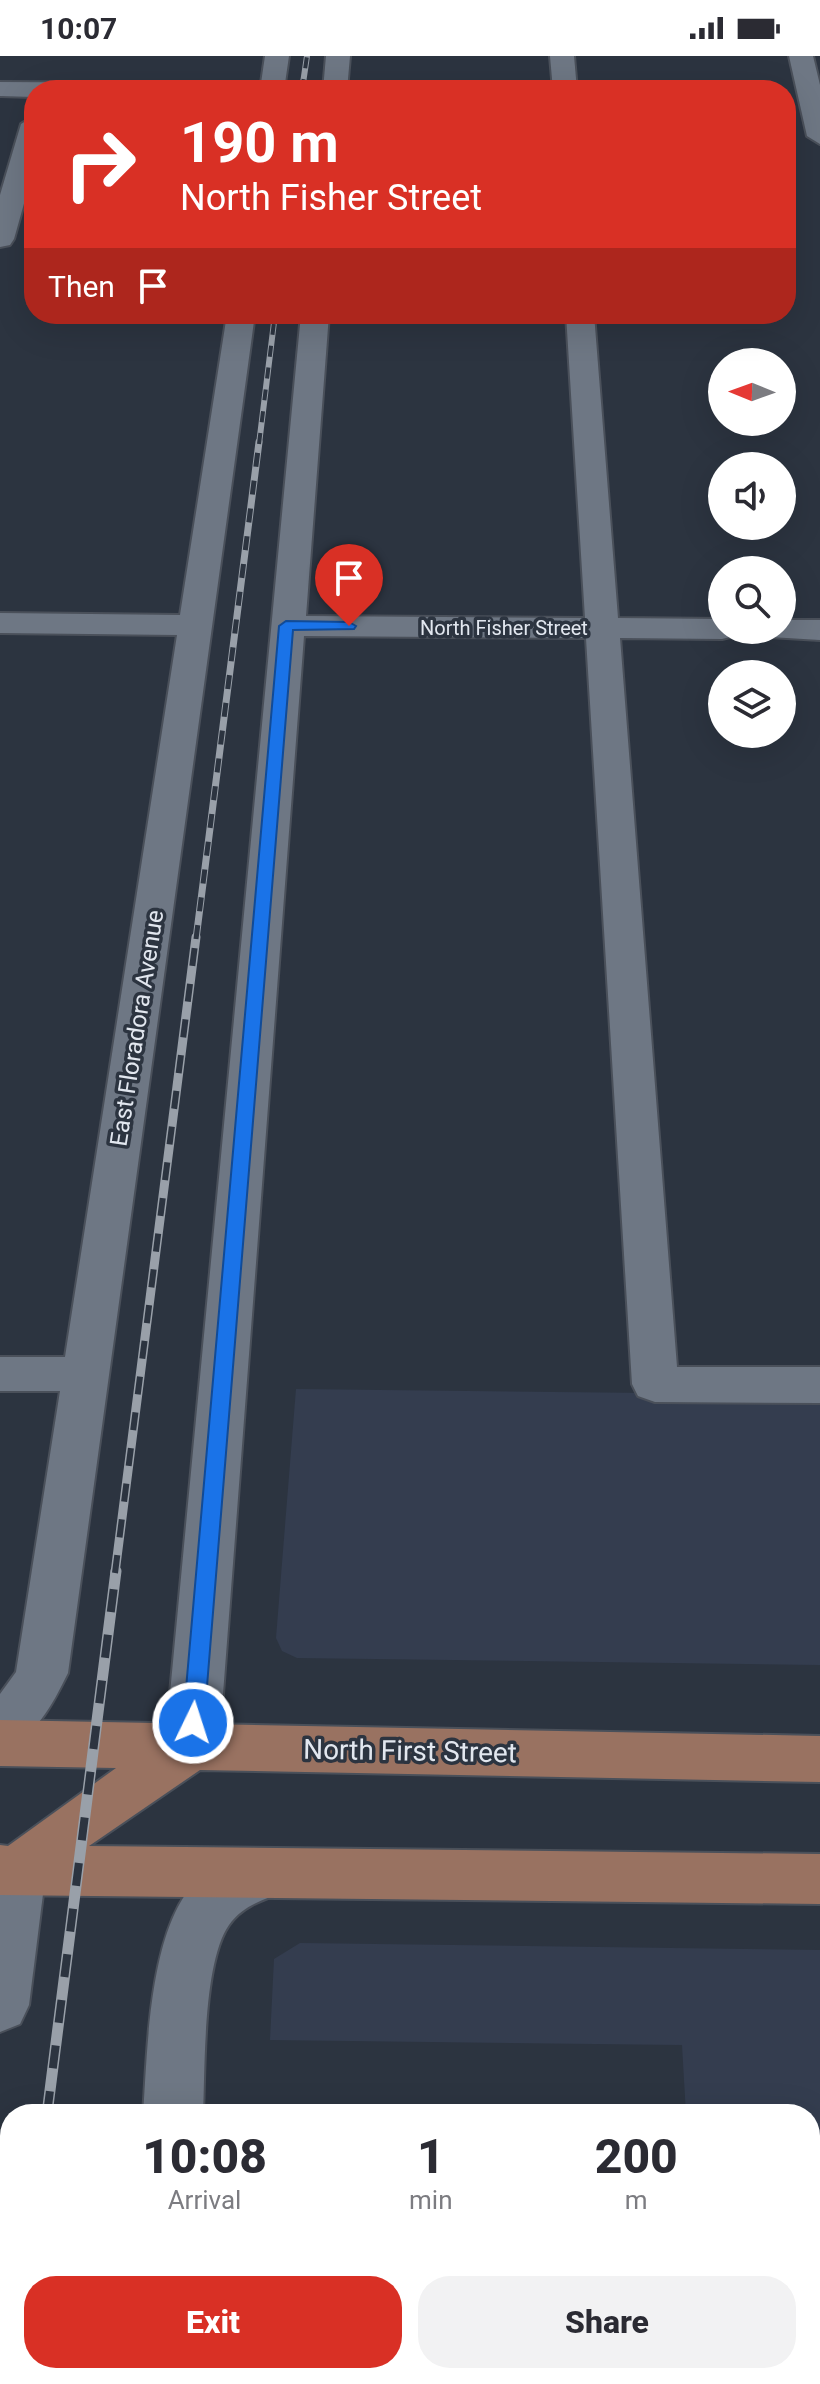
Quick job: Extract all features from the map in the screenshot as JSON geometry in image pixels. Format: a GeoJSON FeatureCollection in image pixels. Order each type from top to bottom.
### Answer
{"type":"FeatureCollection","features":[{"type":"Feature","properties":{"kind":"main road","name":"North First Street"},"geometry":{"type":"LineString","coordinates":[[0,1743],[820,1759]]}},
{"type":"Feature","properties":{"kind":"main road"},"geometry":{"type":"LineString","coordinates":[[9,1870],[192,1746]]}},
{"type":"Feature","properties":{"kind":"main road"},"geometry":{"type":"LineString","coordinates":[[9,1870],[820,1879]]}},
{"type":"Feature","properties":{"kind":"street"},"geometry":{"type":"LineString","coordinates":[[273,80],[277,56]]}},
{"type":"Feature","properties":{"kind":"street"},"geometry":{"type":"LineString","coordinates":[[336,80],[338,56]]}},
{"type":"Feature","properties":{"kind":"street"},"geometry":{"type":"LineString","coordinates":[[562,56],[564,80]]}},
{"type":"Feature","properties":{"kind":"street"},"geometry":{"type":"LineString","coordinates":[[801,56],[805,94],[820,136]]}},
{"type":"Feature","properties":{"kind":"street"},"geometry":{"type":"LineString","coordinates":[[0,89],[24,90]]}},
{"type":"Feature","properties":{"kind":"street"},"geometry":{"type":"LineString","coordinates":[[0,239],[24,158]]}},
{"type":"Feature","properties":{"kind":"street","name":"East Floradora Avenue"},"geometry":{"type":"LineString","coordinates":[[0,1727],[27,1702],[42,1673],[198,625],[240,324]]}},
{"type":"Feature","properties":{"kind":"street"},"geometry":{"type":"LineString","coordinates":[[192,1746],[314,324]]}},
{"type":"Feature","properties":{"kind":"street"},"geometry":{"type":"LineString","coordinates":[[581,324],[655,1384],[820,1385]]}},
{"type":"Feature","properties":{"kind":"street"},"geometry":{"type":"LineString","coordinates":[[0,623],[198,625]]}},
{"type":"Feature","properties":{"kind":"street","name":"North Fisher Street"},"geometry":{"type":"LineString","coordinates":[[286,626],[708,629]]}},
{"type":"Feature","properties":{"kind":"street"},"geometry":{"type":"LineString","coordinates":[[796,630],[820,630]]}},
{"type":"Feature","properties":{"kind":"street"},"geometry":{"type":"LineString","coordinates":[[0,1374],[86,1374]]}},
{"type":"Feature","properties":{"kind":"street"},"geometry":{"type":"LineString","coordinates":[[0,2005],[9,1870]]}},
{"type":"Feature","properties":{"kind":"street"},"geometry":{"type":"LineString","coordinates":[[174,2104],[189,1955],[202,1917],[225,1891],[267,1874]]}},
{"type":"Feature","properties":{"kind":"shaded area"},"geometry":{"type":"Polygon","coordinates":[[[296,1389],[820,1395],[820,1665],[297,1658],[282,1651],[276,1638],[296,1389]]]}},
{"type":"Feature","properties":{"kind":"shaded area"},"geometry":{"type":"Polygon","coordinates":[[[300,1943],[820,1950],[820,2104],[685,2104],[682,2045],[270,2040],[274,1959],[300,1943]]]}},
{"type":"Feature","properties":{"kind":"railway"},"geometry":{"type":"LineString","coordinates":[[303,80],[307,56]]}},
{"type":"Feature","properties":{"kind":"railway"},"geometry":{"type":"LineString","coordinates":[[259,444],[274,324]]}},
{"type":"Feature","properties":{"kind":"railway"},"geometry":{"type":"LineString","coordinates":[[196,939],[259,442]]}},
{"type":"Feature","properties":{"kind":"railway"},"geometry":{"type":"LineString","coordinates":[[115,1573],[196,937]]}},
{"type":"Feature","properties":{"kind":"railway"},"geometry":{"type":"LineString","coordinates":[[48,2104],[116,1571]]}},
{"type":"Feature","properties":{"kind":"route"},"geometry":{"type":"LineString","coordinates":[[193,1723],[286,626],[349,626]]}}]}
